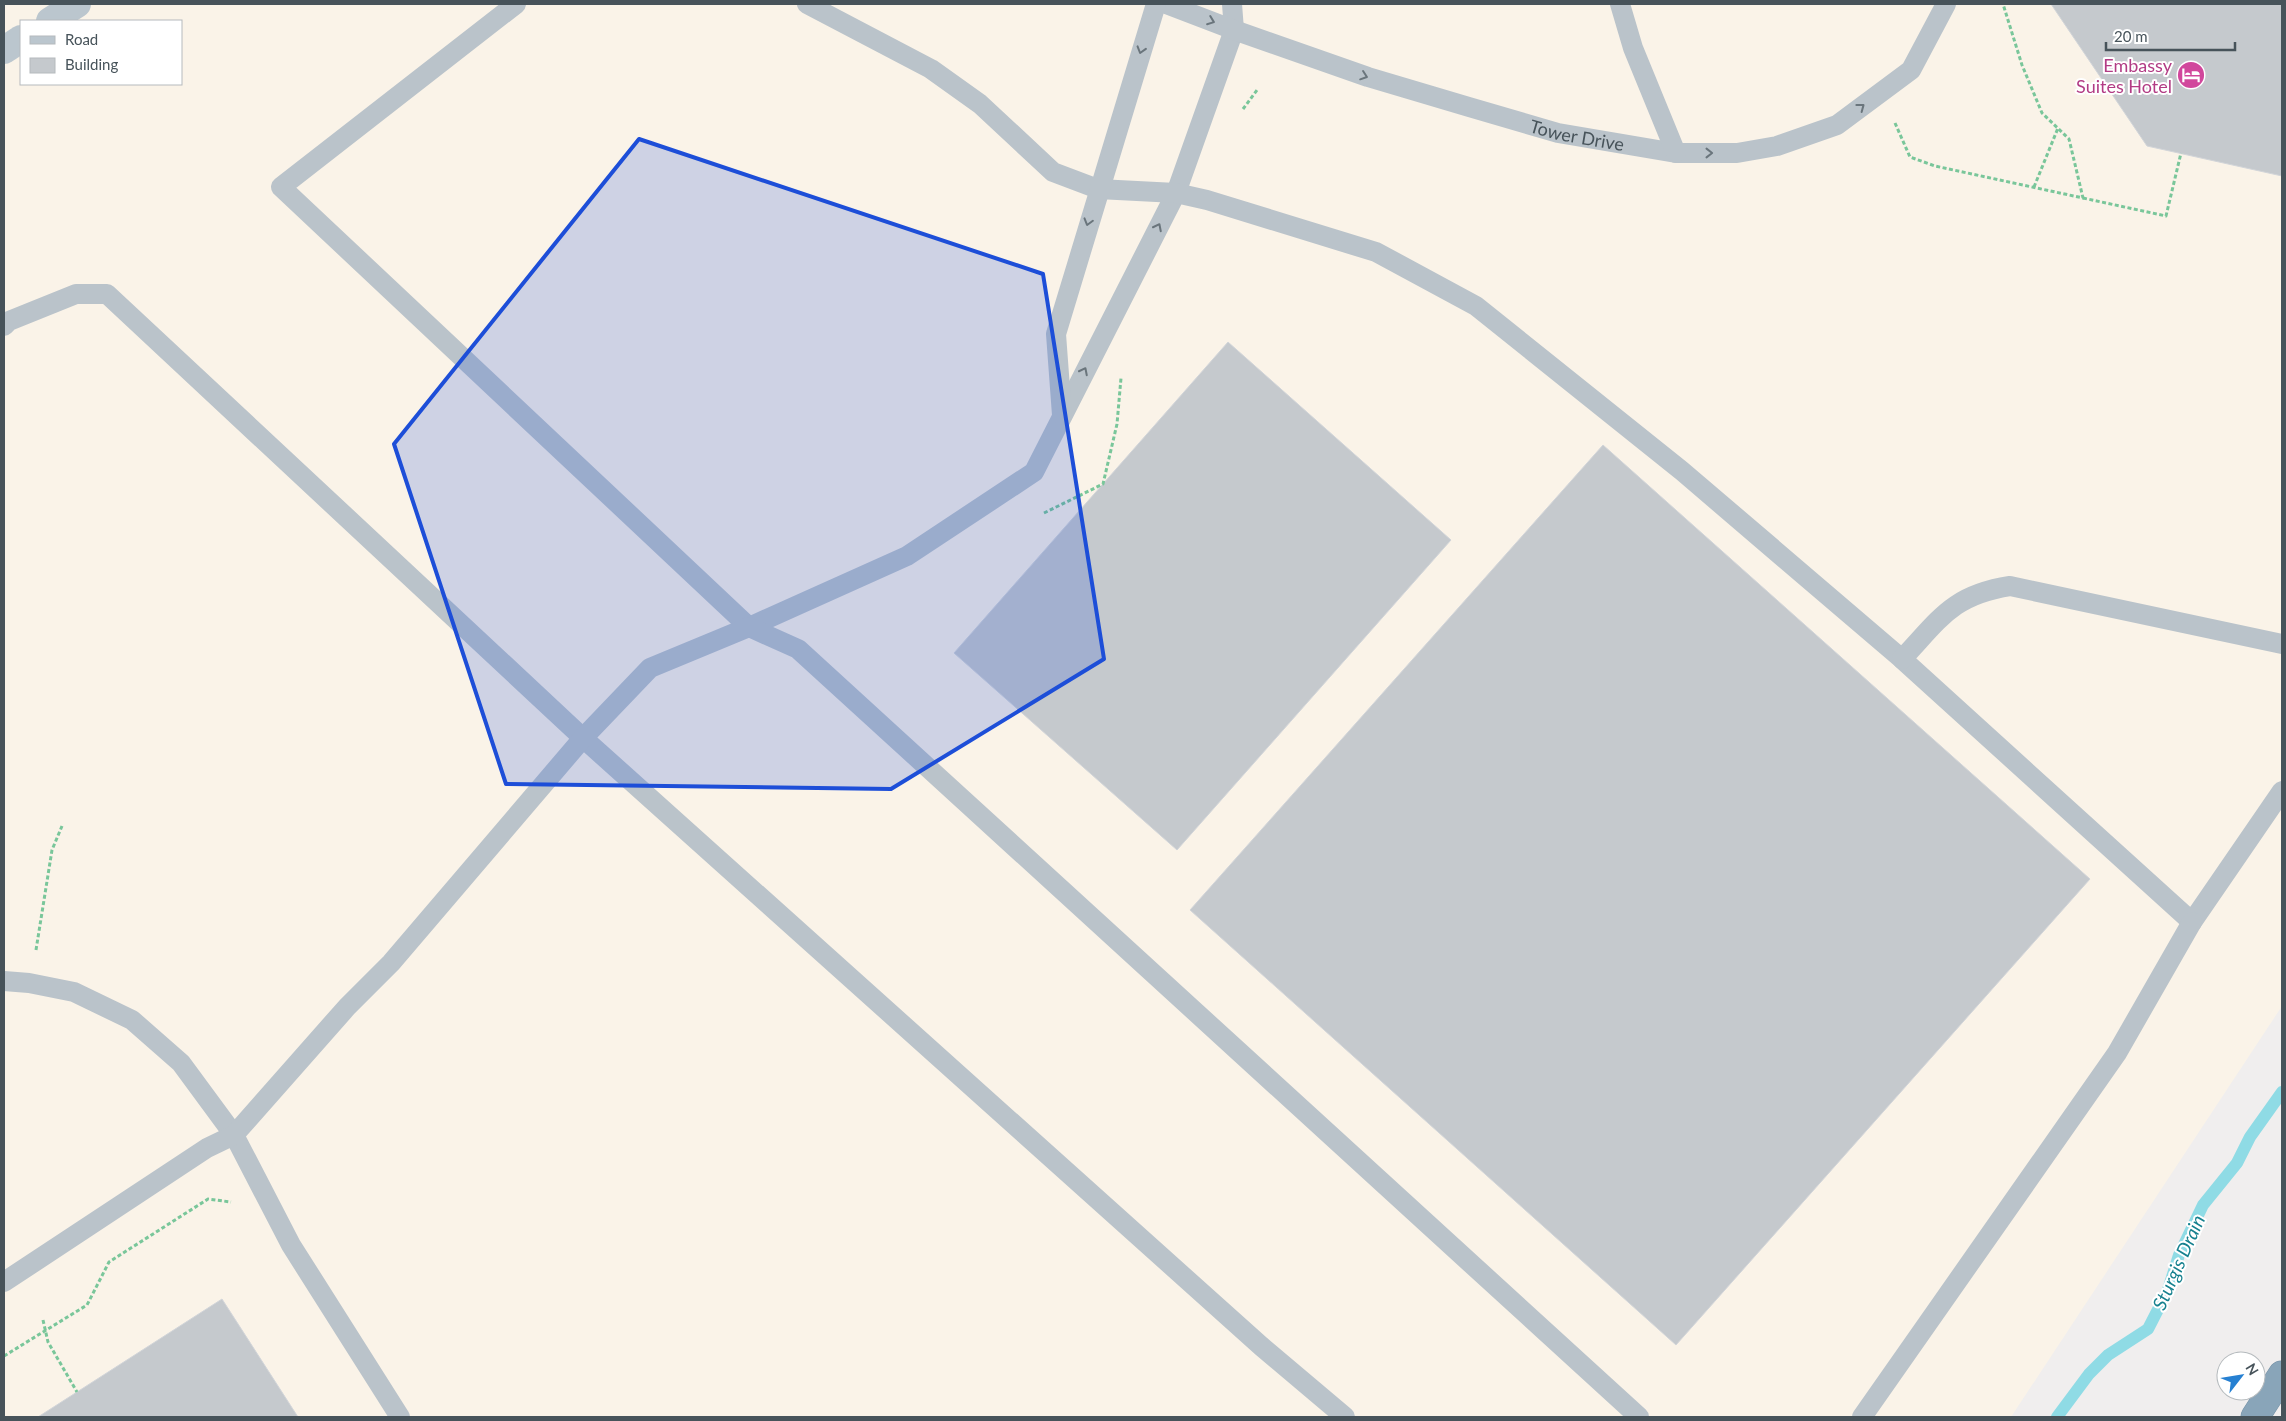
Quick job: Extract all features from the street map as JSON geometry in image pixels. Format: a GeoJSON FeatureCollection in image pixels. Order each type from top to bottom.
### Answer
{"type":"FeatureCollection","features":[{"type":"Feature","properties":{"kind":"highway"},"geometry":{"type":"LineString","coordinates":[[2255,1417],[2282,1374]]}},
{"type":"Feature","properties":{"kind":"street"},"geometry":{"type":"LineString","coordinates":[[52,20],[78,4]]}},
{"type":"Feature","properties":{"kind":"street"},"geometry":{"type":"LineString","coordinates":[[4,50],[20,40]]}},
{"type":"Feature","properties":{"kind":"lane"},"geometry":{"type":"LineString","coordinates":[[516,4],[281,187],[749,627],[798,649],[1639,1417]]}},
{"type":"Feature","properties":{"kind":"lane"},"geometry":{"type":"LineString","coordinates":[[808,4],[931,69],[980,104],[1053,172],[1098,189],[1176,193],[1207,200],[1376,252],[1476,306],[1682,471],[1902,659],[2192,922]]}},
{"type":"Feature","properties":{"kind":"lane"},"geometry":{"type":"LineString","coordinates":[[1062,415],[1056,334],[1098,189],[1156,4]]}},
{"type":"Feature","properties":{"kind":"lane","name":"Tower Drive"},"geometry":{"type":"LineString","coordinates":[[1166,4],[1368,77],[1558,133],[1676,153],[1736,153],[1769,148],[1837,125],[1912,70],[1946,4]]}},
{"type":"Feature","properties":{"kind":"lane"},"geometry":{"type":"LineString","coordinates":[[4,1282],[207,1148],[234,1135],[347,1007],[391,963],[583,738],[650,668],[749,627],[908,556],[1034,472],[1176,193],[1234,30],[1232,4]]}},
{"type":"Feature","properties":{"kind":"lane"},"geometry":{"type":"LineString","coordinates":[[1620,4],[1633,48],[1676,153]]}},
{"type":"Feature","properties":{"kind":"lane"},"geometry":{"type":"LineString","coordinates":[[4,326],[10,321],[76,294],[107,294],[583,738],[1239,1326],[1345,1417]]}},
{"type":"Feature","properties":{"kind":"lane"},"geometry":{"type":"LineString","coordinates":[[1902,659],[1952,606],[1969,596],[1990,589],[2010,586],[2282,644]]}},
{"type":"Feature","properties":{"kind":"lane"},"geometry":{"type":"LineString","coordinates":[[1862,1417],[2117,1053],[2192,922],[2282,791]]}},
{"type":"Feature","properties":{"kind":"lane"},"geometry":{"type":"LineString","coordinates":[[4,981],[29,983],[74,992],[132,1020],[181,1063],[234,1135],[291,1245],[400,1417]]}},
{"type":"Feature","properties":{"kind":"path"},"geometry":{"type":"LineString","coordinates":[[2003,4],[2022,65],[2042,113],[2069,139],[2083,198]]}},
{"type":"Feature","properties":{"kind":"path"},"geometry":{"type":"LineString","coordinates":[[1894,122],[1910,158],[1936,166],[2166,216],[2181,153]]}},
{"type":"Feature","properties":{"kind":"path"},"geometry":{"type":"LineString","coordinates":[[2034,187],[2058,128]]}},
{"type":"Feature","properties":{"kind":"path"},"geometry":{"type":"LineString","coordinates":[[1044,513],[1103,484],[1117,424],[1121,380],[1125,371]]}},
{"type":"Feature","properties":{"kind":"path"},"geometry":{"type":"LineString","coordinates":[[34,959],[52,850],[62,826]]}},
{"type":"Feature","properties":{"kind":"path"},"geometry":{"type":"LineString","coordinates":[[4,1356],[87,1305],[109,1262],[208,1199],[233,1202]]}},
{"type":"Feature","properties":{"kind":"path"},"geometry":{"type":"LineString","coordinates":[[43,1320],[48,1342],[78,1392]]}},
{"type":"Feature","properties":{"kind":"highlighted area"},"geometry":{"type":"Polygon","coordinates":[[[639,139],[1043,274],[1104,659],[891,789],[506,784],[394,444],[639,139]]]}},
{"type":"Feature","properties":{"kind":"shaded area"},"geometry":{"type":"Polygon","coordinates":[[[4,4],[2282,4],[2282,1006],[2011,1417],[4,1417],[4,4]]]}},
{"type":"Feature","properties":{"kind":"building","name":"Embassy Suites Hotel"},"geometry":{"type":"Polygon","coordinates":[[[2051,4],[2282,4],[2282,176],[2147,146],[2051,4]]]}},
{"type":"Feature","properties":{"kind":"building"},"geometry":{"type":"Polygon","coordinates":[[[1228,342],[1451,540],[1177,850],[954,653],[1228,342]]]}},
{"type":"Feature","properties":{"kind":"building"},"geometry":{"type":"Polygon","coordinates":[[[1603,445],[2090,879],[1676,1345],[1190,910],[1603,445]]]}},
{"type":"Feature","properties":{"kind":"building"},"geometry":{"type":"Polygon","coordinates":[[[222,1299],[298,1417],[38,1417],[77,1392],[222,1299]]]}},
{"type":"Feature","properties":{"kind":"waterway","name":"Sturgis Drain"},"geometry":{"type":"LineString","coordinates":[[2057,1417],[2089,1374],[2108,1355],[2148,1329],[2168,1290],[2179,1255],[2203,1205],[2237,1163],[2250,1137],[2282,1092]]}},
{"type":"Feature","properties":{"kind":"place","name":"Embassy Suites Hotel"},"geometry":{"type":"Point","coordinates":[2191,75]}}]}
